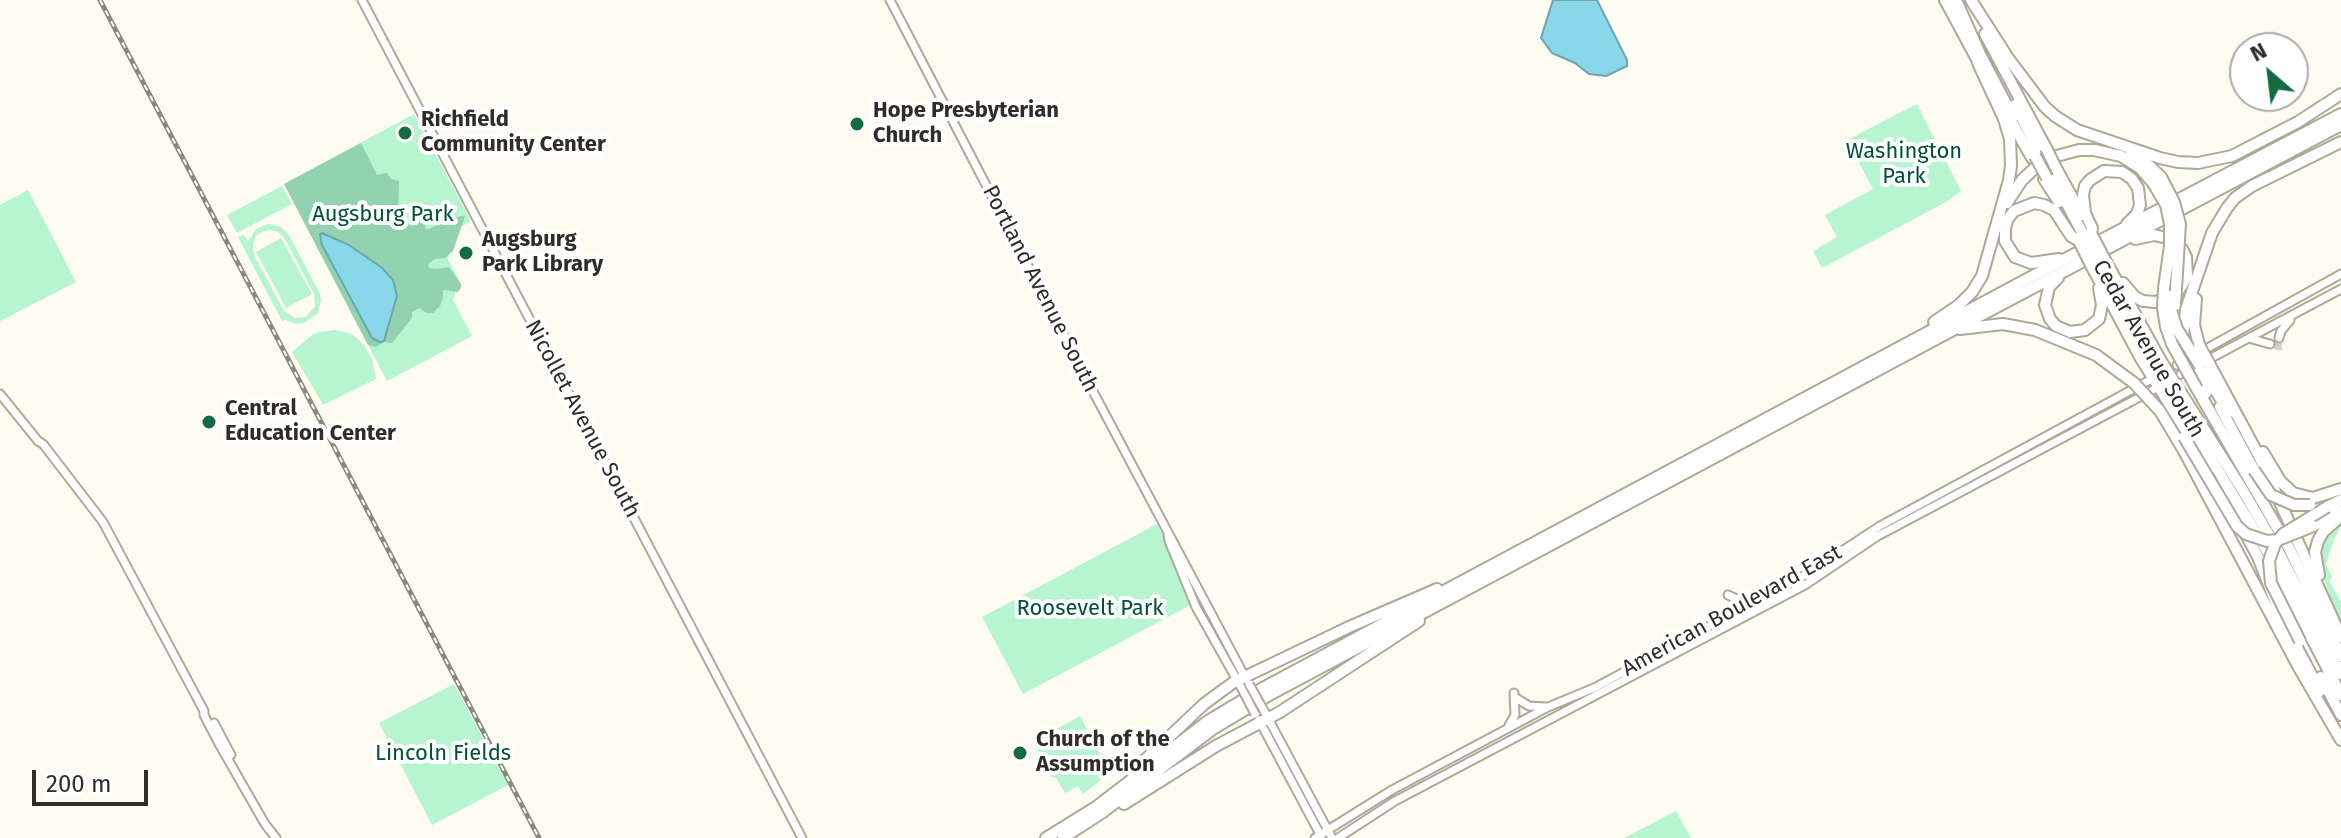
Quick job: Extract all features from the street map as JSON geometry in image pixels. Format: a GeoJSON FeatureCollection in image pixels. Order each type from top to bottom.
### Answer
{"type":"FeatureCollection","features":[{"type":"Feature","properties":{"kind":"highway"},"geometry":{"type":"LineString","coordinates":[[1945,0],[1978,63],[2021,129]]}},
{"type":"Feature","properties":{"kind":"highway"},"geometry":{"type":"LineString","coordinates":[[1958,0],[1980,54],[2021,129]]}},
{"type":"Feature","properties":{"kind":"highway"},"geometry":{"type":"LineString","coordinates":[[1876,361],[1891,347],[1959,305],[1972,292],[1982,276],[2009,180],[2012,153],[2021,129],[1969,0]]}},
{"type":"Feature","properties":{"kind":"highway"},"geometry":{"type":"LineString","coordinates":[[1969,0],[2045,107],[2068,125],[2142,159],[2156,181],[2168,203],[2174,225],[2169,288],[2170,306],[2177,329],[2241,421],[2341,637]]}},
{"type":"Feature","properties":{"kind":"highway"},"geometry":{"type":"LineString","coordinates":[[2111,143],[2178,162],[2215,161],[2232,156],[2341,103]]}},
{"type":"Feature","properties":{"kind":"highway"},"geometry":{"type":"LineString","coordinates":[[1090,821],[1237,713],[1951,331],[2115,234],[2220,179],[2341,103]]}},
{"type":"Feature","properties":{"kind":"highway"},"geometry":{"type":"LineString","coordinates":[[2110,247],[2341,125]]}},
{"type":"Feature","properties":{"kind":"highway","name":"Cedar Avenue South"},"geometry":{"type":"LineString","coordinates":[[2021,129],[2037,152],[2154,365],[2267,551],[2341,695]]}},
{"type":"Feature","properties":{"kind":"highway"},"geometry":{"type":"LineString","coordinates":[[2263,167],[2341,139]]}},
{"type":"Feature","properties":{"kind":"highway"},"geometry":{"type":"LineString","coordinates":[[2191,349],[2183,336],[2186,309],[2212,233],[2227,208],[2243,192],[2341,139]]}},
{"type":"Feature","properties":{"kind":"highway"},"geometry":{"type":"LineString","coordinates":[[1991,247],[2016,187],[2036,167],[2053,157],[2079,150],[2110,153],[2127,160],[2156,181],[2170,224],[2163,308],[2172,344],[2289,548],[2341,656]]}},
{"type":"Feature","properties":{"kind":"highway"},"geometry":{"type":"LineString","coordinates":[[2085,238],[2092,228],[2083,204],[2085,186],[2097,174],[2113,170],[2132,179],[2141,201],[2137,214],[2115,234]]}},
{"type":"Feature","properties":{"kind":"highway"},"geometry":{"type":"LineString","coordinates":[[2050,176],[2059,202],[2085,238]]}},
{"type":"Feature","properties":{"kind":"highway"},"geometry":{"type":"LineString","coordinates":[[2071,262],[2031,263],[2015,257],[2005,241],[2007,220],[2023,206],[2034,203],[2044,205],[2054,210],[2071,236],[2085,238]]}},
{"type":"Feature","properties":{"kind":"highway"},"geometry":{"type":"LineString","coordinates":[[2191,349],[2194,304],[2220,220]]}},
{"type":"Feature","properties":{"kind":"highway"},"geometry":{"type":"LineString","coordinates":[[1046,838],[1096,807],[1238,702],[1876,361],[2071,262],[2151,235],[2167,237],[2177,244],[2186,257],[2188,269],[2185,281],[2173,297],[2156,302],[2143,301],[2099,263]]}},
{"type":"Feature","properties":{"kind":"highway"},"geometry":{"type":"LineString","coordinates":[[2071,262],[2049,287],[2045,305],[2056,326],[2070,332],[2085,330],[2102,312],[2099,263]]}},
{"type":"Feature","properties":{"kind":"highway"},"geometry":{"type":"LineString","coordinates":[[2099,263],[2147,375],[2237,526],[2246,534],[2267,541],[2278,540],[2313,526]]}},
{"type":"Feature","properties":{"kind":"highway","name":"Cedar Avenue South"},"geometry":{"type":"LineString","coordinates":[[2099,263],[2276,547],[2341,674]]}},
{"type":"Feature","properties":{"kind":"highway"},"geometry":{"type":"LineString","coordinates":[[1951,331],[2003,324],[2035,330],[2096,355],[2151,394],[2224,516],[2233,529],[2244,537],[2256,542],[2280,543],[2341,510]]}},
{"type":"Feature","properties":{"kind":"highway"},"geometry":{"type":"LineString","coordinates":[[2140,357],[2318,647]]}},
{"type":"Feature","properties":{"kind":"highway"},"geometry":{"type":"LineString","coordinates":[[2204,368],[2223,423],[2264,505]]}},
{"type":"Feature","properties":{"kind":"highway"},"geometry":{"type":"LineString","coordinates":[[2204,368],[2254,470],[2271,495],[2294,505],[2310,505],[2341,491]]}},
{"type":"Feature","properties":{"kind":"highway"},"geometry":{"type":"LineString","coordinates":[[2204,368],[2245,419],[2288,490],[2313,498],[2341,491]]}},
{"type":"Feature","properties":{"kind":"highway"},"geometry":{"type":"LineString","coordinates":[[2209,383],[2281,505]]}},
{"type":"Feature","properties":{"kind":"highway"},"geometry":{"type":"LineString","coordinates":[[2184,451],[2341,750]]}},
{"type":"Feature","properties":{"kind":"highway"},"geometry":{"type":"LineString","coordinates":[[2216,477],[2258,557],[2283,621],[2341,731]]}},
{"type":"Feature","properties":{"kind":"highway"},"geometry":{"type":"LineString","coordinates":[[2341,500],[2283,534],[2275,544],[2269,561],[2271,583],[2341,715]]}},
{"type":"Feature","properties":{"kind":"highway"},"geometry":{"type":"LineString","coordinates":[[2333,618],[2316,565],[2315,552],[2323,532],[2341,516]]}},
{"type":"Feature","properties":{"kind":"highway"},"geometry":{"type":"LineString","coordinates":[[1096,807],[1204,704],[1385,611],[1487,568]]}},
{"type":"Feature","properties":{"kind":"highway"},"geometry":{"type":"LineString","coordinates":[[1063,838],[1130,800],[1467,589]]}},
{"type":"Feature","properties":{"kind":"highway"},"geometry":{"type":"LineString","coordinates":[[2298,666],[2341,740]]}},
{"type":"Feature","properties":{"kind":"main road","name":"Nicollet Avenue South"},"geometry":{"type":"LineString","coordinates":[[362,0],[802,838]]}},
{"type":"Feature","properties":{"kind":"main road","name":"Portland Avenue South"},"geometry":{"type":"LineString","coordinates":[[890,0],[1173,539],[1243,683],[1328,837]]}},
{"type":"Feature","properties":{"kind":"main road"},"geometry":{"type":"LineString","coordinates":[[2177,365],[2341,274]]}},
{"type":"Feature","properties":{"kind":"main road"},"geometry":{"type":"LineString","coordinates":[[2181,374],[2341,290]]}},
{"type":"Feature","properties":{"kind":"main road"},"geometry":{"type":"LineString","coordinates":[[2279,338],[2292,317]]}},
{"type":"Feature","properties":{"kind":"main road"},"geometry":{"type":"LineString","coordinates":[[2250,339],[2270,344]]}},
{"type":"Feature","properties":{"kind":"main road","name":"American Boulevard East"},"geometry":{"type":"LineString","coordinates":[[1328,837],[1350,818],[1409,781],[1548,707],[1594,688],[1805,585],[1880,526],[2148,381]]}},
{"type":"Feature","properties":{"kind":"main road"},"geometry":{"type":"LineString","coordinates":[[0,386],[41,437],[42,443]]}},
{"type":"Feature","properties":{"kind":"main road"},"geometry":{"type":"LineString","coordinates":[[0,394],[108,529],[218,742],[273,838]]}},
{"type":"Feature","properties":{"kind":"main road","name":"American Boulevard East"},"geometry":{"type":"LineString","coordinates":[[1328,837],[1352,829],[1414,791],[1678,648],[1764,597],[2151,394]]}},
{"type":"Feature","properties":{"kind":"main road"},"geometry":{"type":"LineString","coordinates":[[1728,595],[1744,602],[1764,597]]}},
{"type":"Feature","properties":{"kind":"main road"},"geometry":{"type":"LineString","coordinates":[[1505,730],[1515,715],[1515,695],[1529,706],[1548,707]]}},
{"type":"Feature","properties":{"kind":"main road","name":"Portland Avenue South"},"geometry":{"type":"LineString","coordinates":[[1261,716],[1317,809],[1328,837]]}},
{"type":"Feature","properties":{"kind":"main road"},"geometry":{"type":"LineString","coordinates":[[1409,781],[1414,791]]}},
{"type":"Feature","properties":{"kind":"main road"},"geometry":{"type":"LineString","coordinates":[[1317,809],[1334,821],[1350,818]]}},
{"type":"Feature","properties":{"kind":"green space","name":"Washington Park"},"geometry":{"type":"Polygon","coordinates":[[[1917,104],[1961,191],[1822,268],[1813,251],[1837,237],[1825,215],[1873,189],[1847,140],[1917,104]]]}},
{"type":"Feature","properties":{"kind":"green space","name":"Augsburg Park"},"geometry":{"type":"Polygon","coordinates":[[[414,114],[471,221],[457,229],[448,259],[459,280],[453,300],[472,336],[387,381],[284,184],[414,114]]]}},
{"type":"Feature","properties":{"kind":"green space"},"geometry":{"type":"Polygon","coordinates":[[[361,143],[377,175],[387,173],[391,179],[399,181],[398,214],[404,223],[413,226],[420,221],[417,210],[411,205],[419,202],[433,217],[425,225],[426,230],[465,216],[453,251],[445,258],[428,264],[429,268],[449,267],[461,288],[458,292],[443,290],[440,306],[433,313],[426,313],[420,308],[412,312],[412,318],[392,343],[384,342],[376,347],[368,345],[284,184],[361,143]],[[322,233],[372,338],[384,341],[393,280],[381,267],[349,245],[322,233]]]}},
{"type":"Feature","properties":{"kind":"green space"},"geometry":{"type":"Polygon","coordinates":[[[282,186],[292,204],[237,233],[227,215],[282,186]]]}},
{"type":"Feature","properties":{"kind":"green space"},"geometry":{"type":"Polygon","coordinates":[[[28,190],[76,282],[0,321],[0,205],[28,190]]]}},
{"type":"Feature","properties":{"kind":"green space"},"geometry":{"type":"Polygon","coordinates":[[[268,224],[281,227],[289,235],[320,294],[318,313],[304,323],[282,321],[238,237],[244,235],[248,241],[256,229],[268,224]],[[264,231],[256,236],[254,255],[284,311],[295,318],[306,317],[315,306],[314,294],[285,239],[278,232],[264,231]]]}},
{"type":"Feature","properties":{"kind":"green space"},"geometry":{"type":"Polygon","coordinates":[[[281,238],[312,294],[286,308],[256,252],[281,238]]]}},
{"type":"Feature","properties":{"kind":"green space"},"geometry":{"type":"Polygon","coordinates":[[[336,330],[352,334],[364,345],[372,359],[376,379],[323,405],[292,352],[312,335],[336,330]]]}},
{"type":"Feature","properties":{"kind":"green space"},"geometry":{"type":"Polygon","coordinates":[[[2341,520],[2326,564],[2332,577],[2329,580],[2341,602],[2341,625],[2321,572],[2318,548],[2331,527],[2341,520]]]}},
{"type":"Feature","properties":{"kind":"green space","name":"Roosevelt Park"},"geometry":{"type":"Polygon","coordinates":[[[1157,524],[1198,601],[1023,694],[982,617],[1157,524]]]}},
{"type":"Feature","properties":{"kind":"green space","name":"Lincoln Fields"},"geometry":{"type":"Polygon","coordinates":[[[454,684],[508,785],[432,825],[379,723],[454,684]]]}},
{"type":"Feature","properties":{"kind":"green space"},"geometry":{"type":"Polygon","coordinates":[[[1080,716],[1110,773],[1083,794],[1078,786],[1065,793],[1056,778],[1051,777],[1033,742],[1080,716]]]}},
{"type":"Feature","properties":{"kind":"green space"},"geometry":{"type":"Polygon","coordinates":[[[1676,811],[1691,838],[1624,838],[1676,811]]]}},
{"type":"Feature","properties":{"kind":"water"},"geometry":{"type":"Polygon","coordinates":[[[1553,0],[1597,0],[1627,60],[1627,66],[1606,76],[1589,74],[1575,63],[1552,53],[1541,38],[1553,0]]]}},
{"type":"Feature","properties":{"kind":"water"},"geometry":{"type":"Polygon","coordinates":[[[322,233],[349,245],[381,267],[393,280],[397,296],[384,341],[372,338],[322,245],[322,233]]]}},
{"type":"Feature","properties":{"kind":"tunnel"},"geometry":{"type":"LineString","coordinates":[[2278,350],[2279,338]]}},
{"type":"Feature","properties":{"kind":"railway"},"geometry":{"type":"LineString","coordinates":[[100,0],[539,838]]}},
{"type":"Feature","properties":{"kind":"place","name":"Hope Presbyterian Church"},"geometry":{"type":"Point","coordinates":[857,124]}},
{"type":"Feature","properties":{"kind":"place","name":"Richfield Community Center"},"geometry":{"type":"Point","coordinates":[405,133]}},
{"type":"Feature","properties":{"kind":"place","name":"Augsburg Park Library"},"geometry":{"type":"Point","coordinates":[466,253]}},
{"type":"Feature","properties":{"kind":"place","name":"Central Education Center"},"geometry":{"type":"Point","coordinates":[209,422]}},
{"type":"Feature","properties":{"kind":"place","name":"Church of the Assumption"},"geometry":{"type":"Point","coordinates":[1020,753]}}]}
